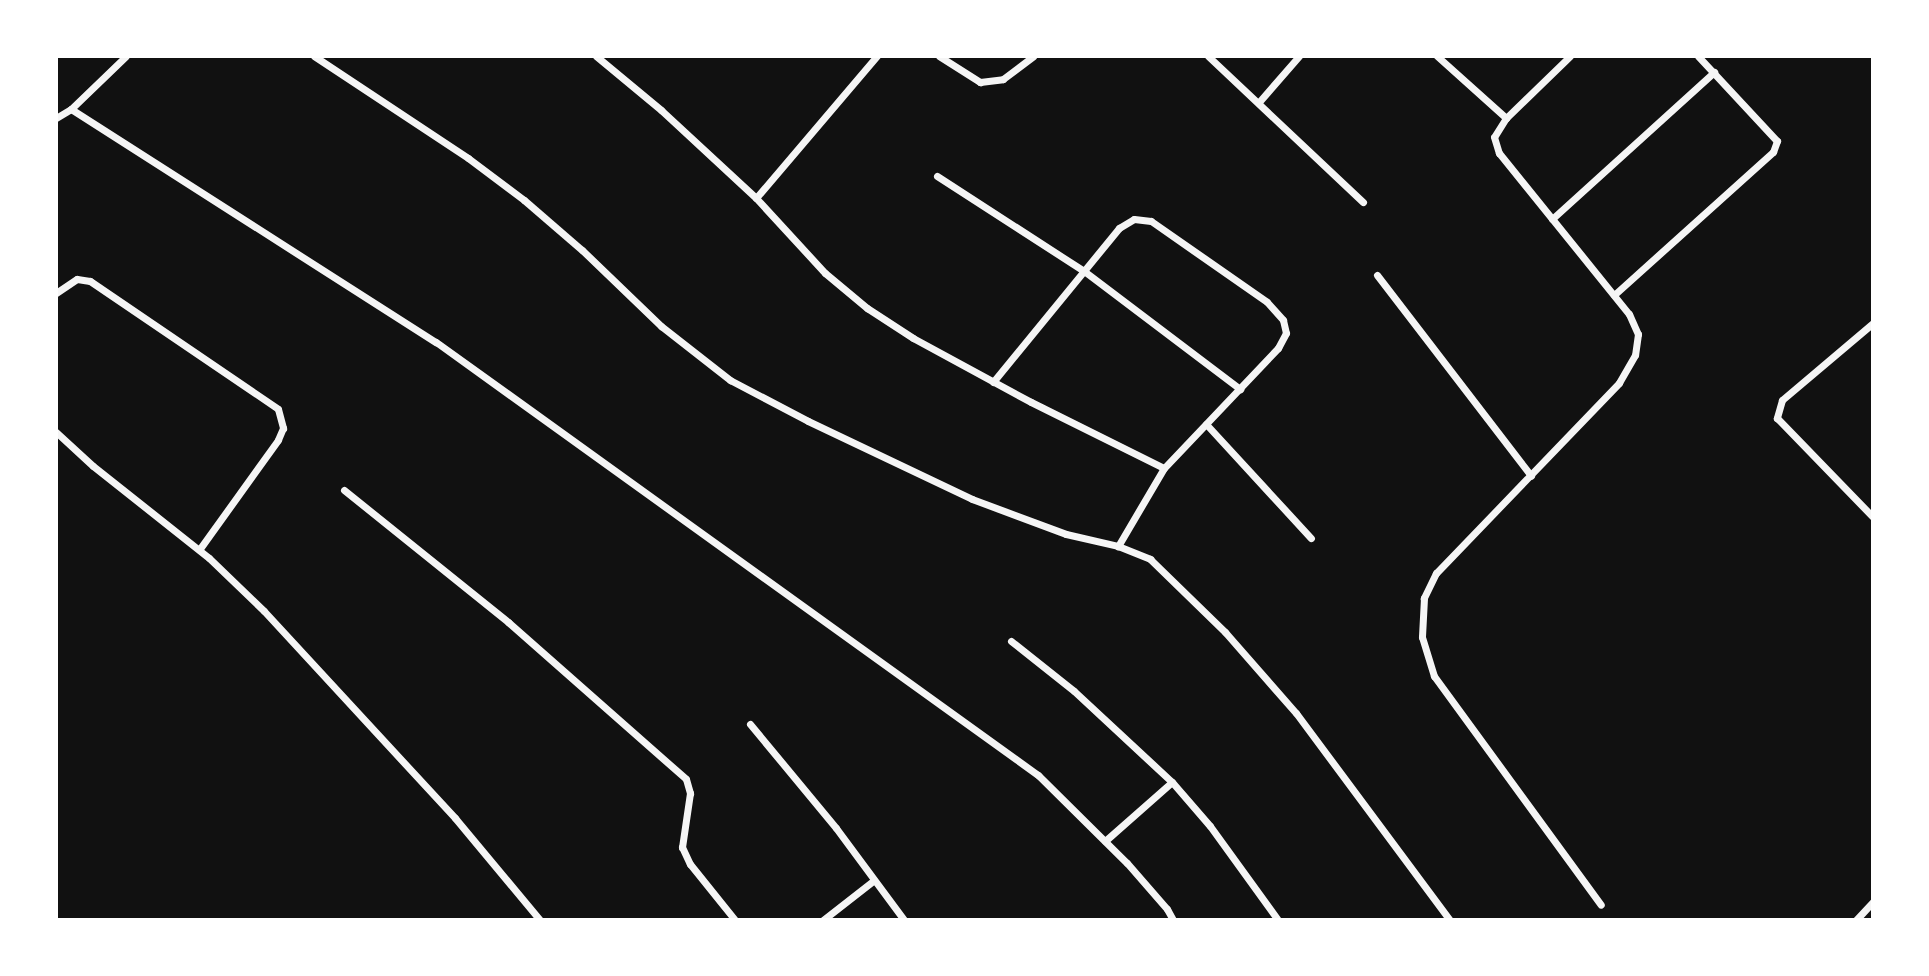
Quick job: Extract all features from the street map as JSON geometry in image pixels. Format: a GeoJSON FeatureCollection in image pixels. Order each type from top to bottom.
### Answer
{"type":"FeatureCollection","features":[{"type":"Feature","properties":{"kind":"street"},"geometry":{"type":"LineString","coordinates":[[56,118],[71,109],[126,56]]}},
{"type":"Feature","properties":{"kind":"street"},"geometry":{"type":"LineString","coordinates":[[314,56],[468,158],[524,200],[582,250],[661,326],[730,380],[972,499],[1066,534],[1118,546],[1150,559],[1225,632],[1296,713],[1450,920]]}},
{"type":"Feature","properties":{"kind":"street"},"geometry":{"type":"LineString","coordinates":[[596,56],[661,110],[756,198],[825,272],[867,308],[913,338],[993,382],[1164,468]]}},
{"type":"Feature","properties":{"kind":"street"},"geometry":{"type":"LineString","coordinates":[[756,198],[877,56]]}},
{"type":"Feature","properties":{"kind":"street"},"geometry":{"type":"LineString","coordinates":[[939,56],[980,82],[1003,79],[1032,56]]}},
{"type":"Feature","properties":{"kind":"street"},"geometry":{"type":"LineString","coordinates":[[1208,56],[1363,202]]}},
{"type":"Feature","properties":{"kind":"street"},"geometry":{"type":"LineString","coordinates":[[1259,102],[1299,56]]}},
{"type":"Feature","properties":{"kind":"street"},"geometry":{"type":"LineString","coordinates":[[1437,56],[1506,118]]}},
{"type":"Feature","properties":{"kind":"street"},"geometry":{"type":"LineString","coordinates":[[1570,56],[1506,118],[1494,137],[1499,153],[1629,314],[1638,334],[1635,355],[1619,383],[1436,573],[1424,598],[1422,637],[1434,676],[1601,905]]}},
{"type":"Feature","properties":{"kind":"street"},"geometry":{"type":"LineString","coordinates":[[1614,295],[1773,152],[1777,142],[1698,56]]}},
{"type":"Feature","properties":{"kind":"street"},"geometry":{"type":"LineString","coordinates":[[1552,219],[1714,72]]}},
{"type":"Feature","properties":{"kind":"street"},"geometry":{"type":"LineString","coordinates":[[71,109],[436,342],[1038,775],[1105,841],[1167,909],[1173,920]]}},
{"type":"Feature","properties":{"kind":"street"},"geometry":{"type":"LineString","coordinates":[[937,176],[1084,271],[1240,388]]}},
{"type":"Feature","properties":{"kind":"street"},"geometry":{"type":"LineString","coordinates":[[993,382],[1119,228],[1134,219],[1150,221],[1267,302],[1283,320],[1286,333],[1278,348],[1164,468],[1118,546]]}},
{"type":"Feature","properties":{"kind":"street"},"geometry":{"type":"LineString","coordinates":[[1377,275],[1531,476]]}},
{"type":"Feature","properties":{"kind":"street"},"geometry":{"type":"LineString","coordinates":[[56,293],[77,279],[90,281],[278,409],[283,428],[278,440],[199,550]]}},
{"type":"Feature","properties":{"kind":"street"},"geometry":{"type":"LineString","coordinates":[[1873,323],[1782,400],[1777,418],[1873,517]]}},
{"type":"Feature","properties":{"kind":"street"},"geometry":{"type":"LineString","coordinates":[[1206,424],[1311,538]]}},
{"type":"Feature","properties":{"kind":"street"},"geometry":{"type":"LineString","coordinates":[[56,432],[93,466],[199,550],[264,611],[421,779],[540,920]]}},
{"type":"Feature","properties":{"kind":"street"},"geometry":{"type":"LineString","coordinates":[[345,490],[508,622],[686,779],[690,793],[682,847],[690,864],[735,920]]}},
{"type":"Feature","properties":{"kind":"street"},"geometry":{"type":"LineString","coordinates":[[1011,641],[1074,691],[1172,782],[1210,827],[1278,920]]}},
{"type":"Feature","properties":{"kind":"street"},"geometry":{"type":"LineString","coordinates":[[750,724],[836,828],[904,920]]}},
{"type":"Feature","properties":{"kind":"street"},"geometry":{"type":"LineString","coordinates":[[1105,841],[1172,782]]}},
{"type":"Feature","properties":{"kind":"street"},"geometry":{"type":"LineString","coordinates":[[823,920],[873,881]]}},
{"type":"Feature","properties":{"kind":"street"},"geometry":{"type":"LineString","coordinates":[[1856,920],[1873,902]]}}]}
